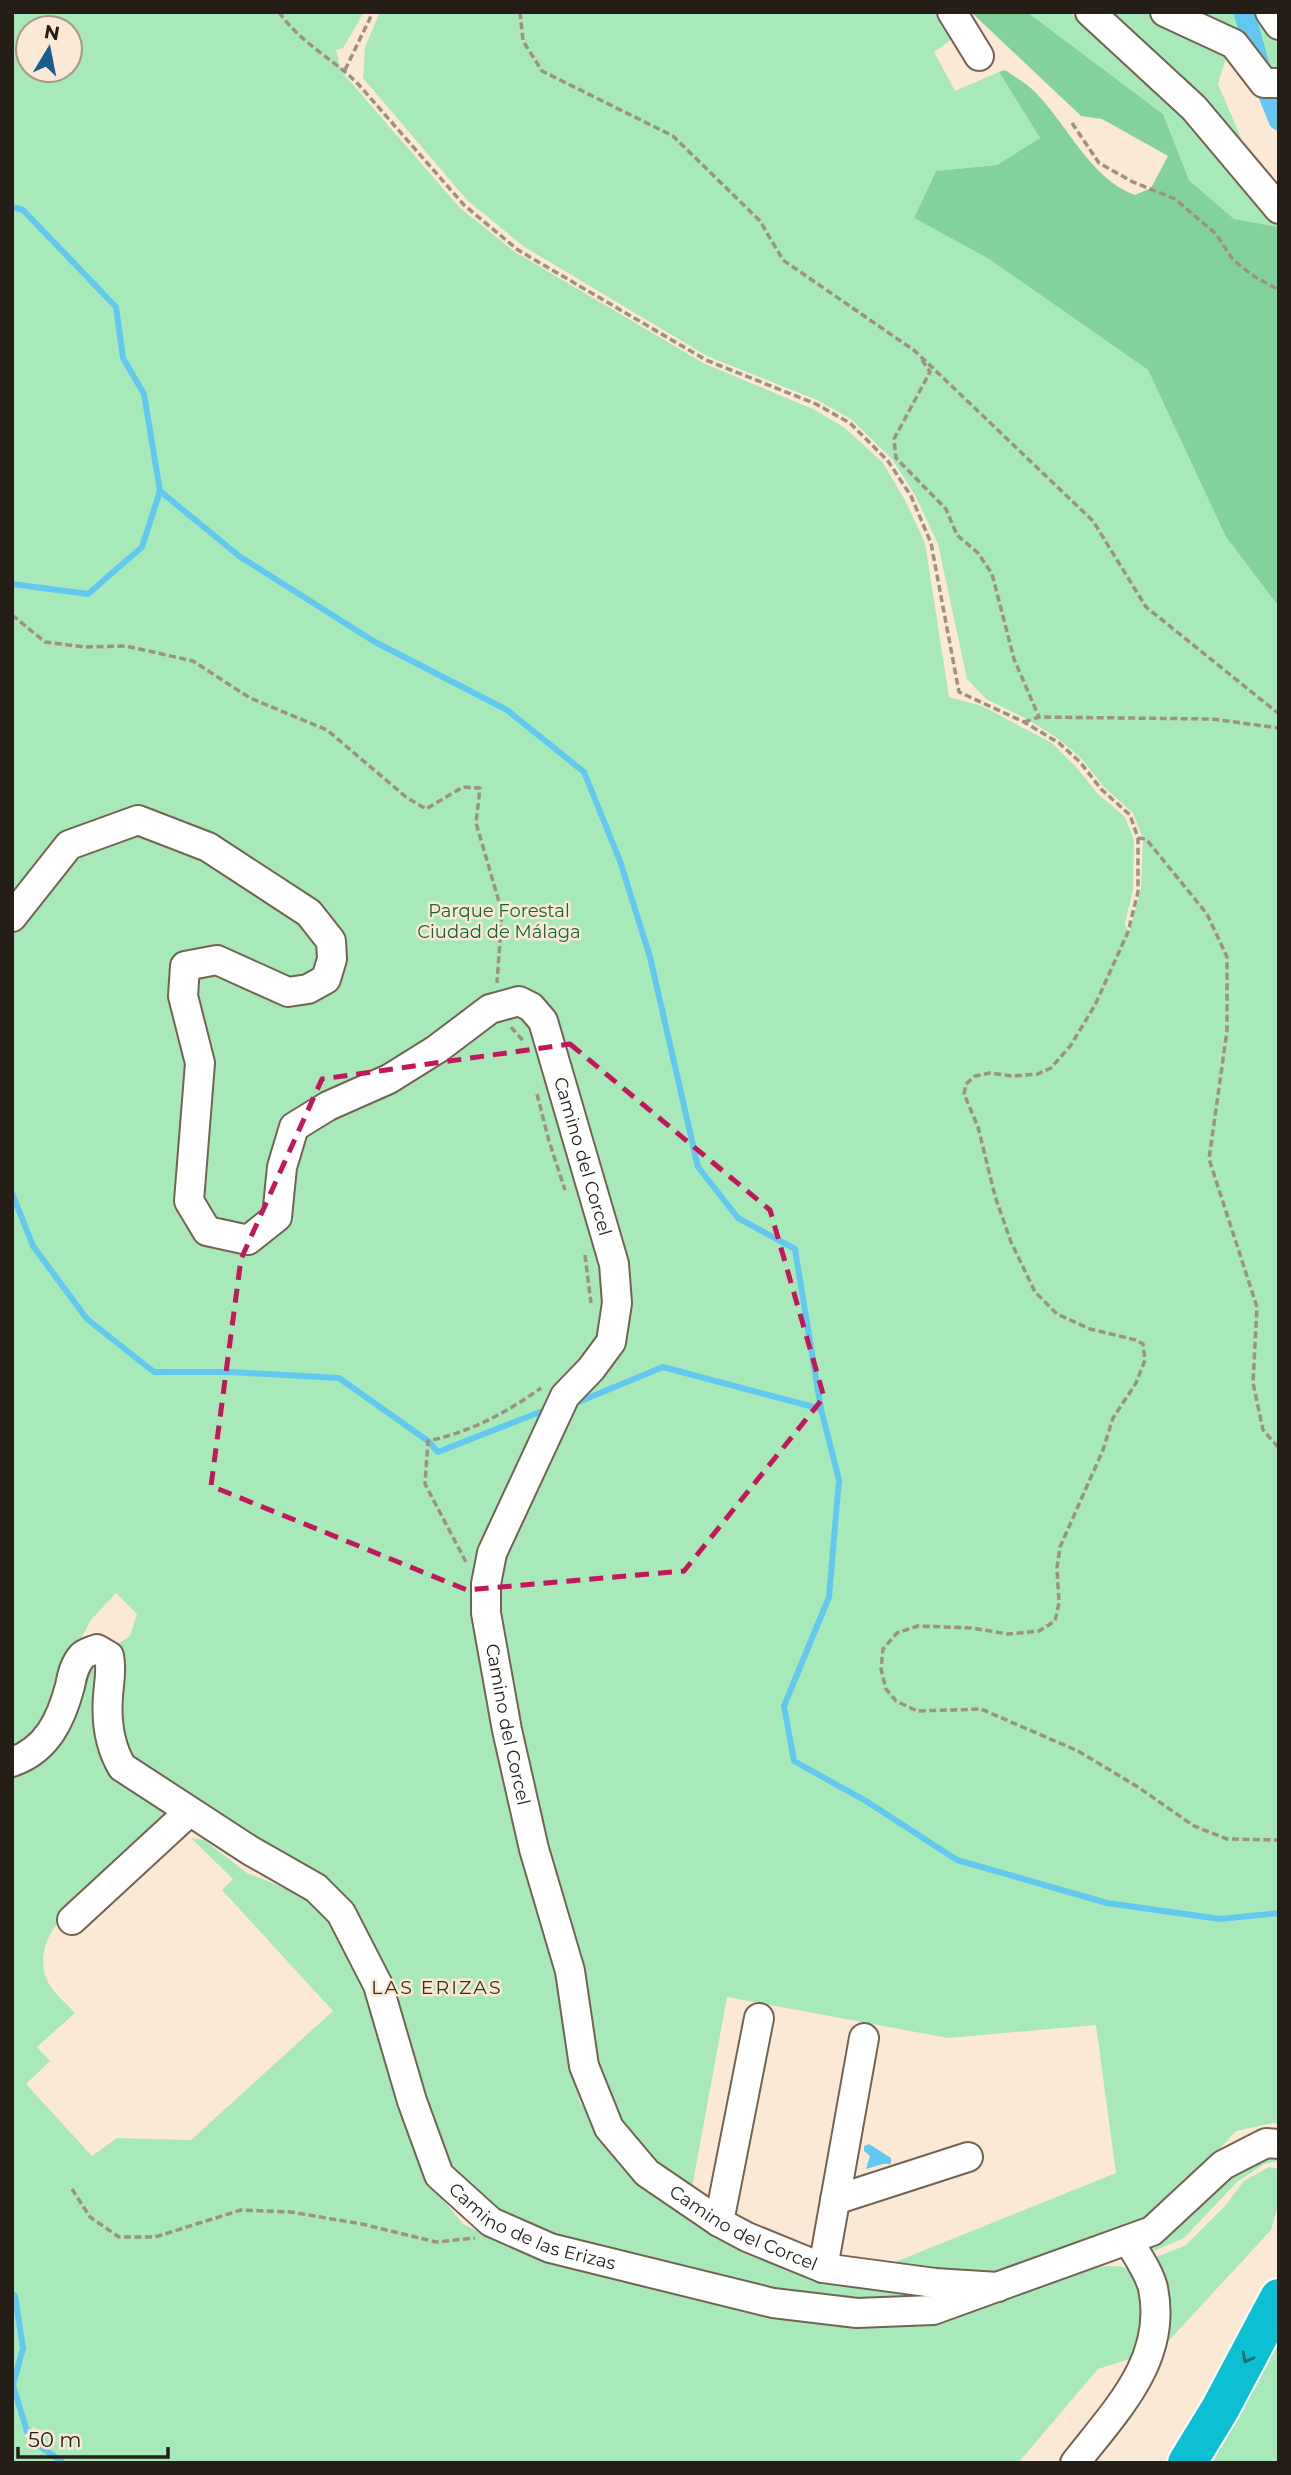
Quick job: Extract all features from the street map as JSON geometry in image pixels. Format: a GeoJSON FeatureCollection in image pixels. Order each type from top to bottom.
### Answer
{"type":"FeatureCollection","features":[{"type":"Feature","properties":{"kind":"highway"},"geometry":{"type":"LineString","coordinates":[[1187,2463],[1220,2409],[1279,2298]]}},
{"type":"Feature","properties":{"kind":"street"},"geometry":{"type":"LineString","coordinates":[[952,12],[979,57]]}},
{"type":"Feature","properties":{"kind":"street"},"geometry":{"type":"LineString","coordinates":[[1090,12],[1194,107],[1279,209]]}},
{"type":"Feature","properties":{"kind":"street"},"geometry":{"type":"LineString","coordinates":[[1165,12],[1234,44],[1264,82],[1279,83]]}},
{"type":"Feature","properties":{"kind":"street"},"geometry":{"type":"LineString","coordinates":[[1270,12],[1279,25]]}},
{"type":"Feature","properties":{"kind":"street"},"geometry":{"type":"LineString","coordinates":[[12,917],[69,845],[138,820],[208,848],[309,913],[331,941],[332,958],[326,979],[309,989],[288,992],[217,960],[186,966],[183,996],[200,1063],[189,1201],[207,1231],[248,1240],[276,1217],[282,1167],[294,1128],[328,1106],[389,1079],[437,1049],[495,1007]]}},
{"type":"Feature","properties":{"kind":"street","name":"Camino del Corcel"},"geometry":{"type":"LineString","coordinates":[[495,1007],[519,1001],[531,1007],[543,1021],[614,1264],[617,1303],[611,1342],[591,1369],[565,1396],[492,1553],[486,1584],[485,1613],[507,1730],[534,1849],[570,1971],[584,2066],[609,2128],[647,2173],[719,2222],[747,2237],[823,2268],[935,2283],[998,2287]]}},
{"type":"Feature","properties":{"kind":"street","name":"Camino de las Erizas"},"geometry":{"type":"LineString","coordinates":[[12,1762],[26,1757],[43,1743],[54,1729],[63,1710],[75,1667],[84,1654],[97,1649],[109,1656],[112,1670],[108,1698],[109,1738],[112,1750],[122,1767],[251,1851],[316,1888],[341,1913],[378,1985],[412,2101],[439,2175],[491,2222],[550,2248],[774,2304],[857,2313],[933,2310],[1152,2231],[1223,2165],[1266,2143],[1279,2144]]}},
{"type":"Feature","properties":{"kind":"street"},"geometry":{"type":"LineString","coordinates":[[72,1920],[189,1812]]}},
{"type":"Feature","properties":{"kind":"street"},"geometry":{"type":"LineString","coordinates":[[719,2222],[759,2018]]}},
{"type":"Feature","properties":{"kind":"street"},"geometry":{"type":"LineString","coordinates":[[823,2268],[864,2038]]}},
{"type":"Feature","properties":{"kind":"street"},"geometry":{"type":"LineString","coordinates":[[835,2200],[968,2157]]}},
{"type":"Feature","properties":{"kind":"street"},"geometry":{"type":"LineString","coordinates":[[1075,2463],[1128,2395],[1146,2366],[1155,2332],[1153,2287],[1128,2240]]}},
{"type":"Feature","properties":{"kind":"path"},"geometry":{"type":"LineString","coordinates":[[279,12],[314,49],[345,70],[464,205],[518,250],[706,360],[816,404],[849,423],[888,461],[911,496],[930,543],[959,692],[1024,722],[1059,743],[1080,762],[1101,789],[1130,815],[1138,838],[1138,892],[1128,932],[1095,1005],[1071,1045],[1051,1068],[1038,1074],[1012,1076],[990,1073],[975,1076],[966,1084],[964,1094],[978,1126],[995,1196],[1011,1242],[1035,1292],[1057,1314],[1090,1329],[1143,1344],[1145,1360],[1136,1383],[1113,1418],[1103,1450],[1060,1547],[1057,1568],[1059,1603],[1055,1621],[1039,1632],[1008,1634],[972,1628],[918,1626],[897,1633],[883,1649],[881,1669],[886,1689],[896,1700],[917,1711],[981,1709],[1078,1751],[1194,1826],[1227,1839],[1279,1840]]}},
{"type":"Feature","properties":{"kind":"path"},"geometry":{"type":"LineString","coordinates":[[345,70],[373,12]]}},
{"type":"Feature","properties":{"kind":"path"},"geometry":{"type":"LineString","coordinates":[[520,12],[523,41],[542,71],[673,136],[760,221],[783,260],[915,351],[1093,521],[1146,607],[1279,714]]}},
{"type":"Feature","properties":{"kind":"path"},"geometry":{"type":"LineString","coordinates":[[1072,123],[1098,163],[1133,182],[1175,199],[1216,234],[1233,260],[1255,277],[1279,290]]}},
{"type":"Feature","properties":{"kind":"path"},"geometry":{"type":"LineString","coordinates":[[915,351],[930,372],[894,439],[896,458],[946,509],[957,536],[978,553],[992,574],[1014,659],[1040,717]]}},
{"type":"Feature","properties":{"kind":"path"},"geometry":{"type":"LineString","coordinates":[[888,461],[896,458]]}},
{"type":"Feature","properties":{"kind":"path"},"geometry":{"type":"LineString","coordinates":[[12,615],[45,642],[85,647],[126,646],[193,661],[250,698],[327,730],[406,797],[426,809],[463,787],[480,788],[476,823],[502,912],[495,1007],[525,1044]]}},
{"type":"Feature","properties":{"kind":"path"},"geometry":{"type":"LineString","coordinates":[[1024,722],[1040,717],[1212,719],[1279,728]]}},
{"type":"Feature","properties":{"kind":"path"},"geometry":{"type":"LineString","coordinates":[[1138,838],[1146,839],[1207,915],[1227,957],[1227,1031],[1209,1159],[1257,1307],[1253,1383],[1263,1430],[1279,1448]]}},
{"type":"Feature","properties":{"kind":"path"},"geometry":{"type":"LineString","coordinates":[[537,1093],[566,1192]]}},
{"type":"Feature","properties":{"kind":"path"},"geometry":{"type":"LineString","coordinates":[[583,1244],[591,1305]]}},
{"type":"Feature","properties":{"kind":"path"},"geometry":{"type":"LineString","coordinates":[[486,1584],[467,1563],[425,1484],[428,1441],[454,1436],[497,1417],[548,1381]]}},
{"type":"Feature","properties":{"kind":"path"},"geometry":{"type":"LineString","coordinates":[[72,2189],[90,2217],[119,2237],[155,2236],[241,2210],[291,2212],[362,2224],[436,2242],[477,2238]]}},
{"type":"Feature","properties":{"kind":"highlighted area"},"geometry":{"type":"Polygon","coordinates":[[[570,1044],[770,1210],[824,1397],[684,1571],[467,1590],[211,1486],[241,1259],[322,1079],[570,1044]]]}},
{"type":"Feature","properties":{"kind":"green space","name":"Parque Forestal Ciudad de Málaga"},"geometry":{"type":"Polygon","coordinates":[[[12,12],[364,12],[343,48],[336,50],[341,71],[460,208],[515,252],[705,364],[813,409],[845,428],[883,463],[905,500],[925,543],[949,697],[982,706],[1052,743],[1098,794],[1125,817],[1134,840],[1133,890],[1125,923],[1129,934],[1141,889],[1143,839],[1133,813],[1103,786],[1082,759],[1060,740],[1027,719],[986,699],[967,679],[938,544],[915,495],[892,459],[851,419],[817,400],[707,356],[523,246],[467,200],[363,78],[365,47],[380,12],[946,12],[959,34],[934,52],[955,91],[999,72],[1040,138],[997,165],[936,171],[914,218],[989,259],[1148,370],[1226,537],[1279,607],[1279,2124],[1236,2131],[1195,2176],[1139,2223],[985,2279],[890,2264],[1116,2173],[1096,2025],[948,2038],[727,1997],[691,2193],[635,2145],[605,2098],[542,1845],[484,1558],[561,1974],[567,2042],[580,2102],[608,2148],[644,2183],[745,2254],[812,2278],[853,2288],[900,2286],[903,2295],[853,2300],[800,2296],[576,2244],[501,2216],[456,2176],[437,2141],[428,2098],[374,1949],[133,1764],[120,1743],[116,1645],[130,1636],[137,1614],[116,1593],[90,1621],[71,1658],[44,1730],[12,1754],[12,12]]]}},
{"type":"Feature","properties":{"kind":"green space"},"geometry":{"type":"Polygon","coordinates":[[[971,12],[1027,12],[1163,114],[1189,180],[1234,219],[1279,227],[1279,607],[1226,537],[1148,370],[989,259],[914,218],[936,171],[997,165],[1040,138],[999,72],[1005,70],[1036,93],[1093,164],[1119,187],[1135,195],[1151,188],[1168,156],[1102,119],[1081,116],[971,12]]]}},
{"type":"Feature","properties":{"kind":"green space"},"geometry":{"type":"Polygon","coordinates":[[[1027,12],[1070,12],[1192,119],[1236,183],[1279,222],[1279,227],[1234,219],[1189,180],[1163,114],[1027,12]]]}},
{"type":"Feature","properties":{"kind":"green space"},"geometry":{"type":"Polygon","coordinates":[[[1103,12],[1153,12],[1228,51],[1218,84],[1242,140],[1173,72],[1103,12]]]}},
{"type":"Feature","properties":{"kind":"green space"},"geometry":{"type":"Polygon","coordinates":[[[1177,12],[1261,12],[1279,42],[1279,76],[1177,12]]]}},
{"type":"Feature","properties":{"kind":"green space"},"geometry":{"type":"Polygon","coordinates":[[[94,1661],[102,1667],[100,1714],[163,1807],[164,1821],[66,1913],[49,1937],[43,1955],[49,1984],[75,2013],[37,2047],[50,2061],[26,2084],[92,2156],[117,2138],[191,2140],[333,2011],[222,1890],[233,1879],[191,1838],[204,1840],[247,1873],[302,1895],[324,1914],[353,1963],[378,2024],[434,2189],[463,2224],[516,2250],[574,2267],[854,2325],[1093,2267],[1123,2267],[1136,2275],[1145,2295],[1139,2356],[1098,2369],[1018,2463],[12,2463],[12,1771],[94,1661]]]}},
{"type":"Feature","properties":{"kind":"green space"},"geometry":{"type":"Polygon","coordinates":[[[1265,2155],[1279,2157],[1279,2161],[1264,2164],[1237,2182],[1184,2238],[1147,2254],[1154,2236],[1239,2164],[1265,2155]]]}},
{"type":"Feature","properties":{"kind":"green space"},"geometry":{"type":"Polygon","coordinates":[[[1269,2167],[1279,2169],[1279,2201],[1271,2230],[1163,2347],[1149,2260],[1186,2245],[1225,2206],[1244,2181],[1269,2167]]]}},
{"type":"Feature","properties":{"kind":"green space"},"geometry":{"type":"Polygon","coordinates":[[[1279,2341],[1279,2461],[1210,2463],[1246,2403],[1279,2341]]]}},
{"type":"Feature","properties":{"kind":"water"},"geometry":{"type":"Polygon","coordinates":[[[869,2144],[891,2158],[891,2164],[866,2169],[870,2156],[864,2151],[864,2146],[869,2144]]]}},
{"type":"Feature","properties":{"kind":"waterway"},"geometry":{"type":"LineString","coordinates":[[1244,12],[1264,83],[1279,120]]}},
{"type":"Feature","properties":{"kind":"waterway"},"geometry":{"type":"LineString","coordinates":[[12,207],[23,210],[116,307],[123,358],[144,394],[160,491],[239,556],[375,642],[507,710],[584,772],[620,861],[650,957],[698,1167],[738,1218],[795,1249],[821,1409],[839,1480],[829,1597],[784,1706],[794,1761],[866,1801],[957,1860],[1107,1903],[1220,1919],[1279,1913]]}},
{"type":"Feature","properties":{"kind":"waterway"},"geometry":{"type":"LineString","coordinates":[[12,584],[88,594],[142,547],[160,491]]}},
{"type":"Feature","properties":{"kind":"waterway"},"geometry":{"type":"LineString","coordinates":[[12,1193],[33,1246],[87,1319],[154,1372],[230,1372],[339,1378],[428,1441],[438,1452],[540,1412]]}},
{"type":"Feature","properties":{"kind":"waterway"},"geometry":{"type":"LineString","coordinates":[[576,1403],[663,1367],[821,1409]]}},
{"type":"Feature","properties":{"kind":"waterway"},"geometry":{"type":"LineString","coordinates":[[12,2294],[15,2296],[23,2348],[13,2385],[29,2438],[63,2463]]}},
{"type":"Feature","properties":{"kind":"district","name":"LAS ERIZAS"},"geometry":{"type":"Point","coordinates":[437,1987]}}]}
